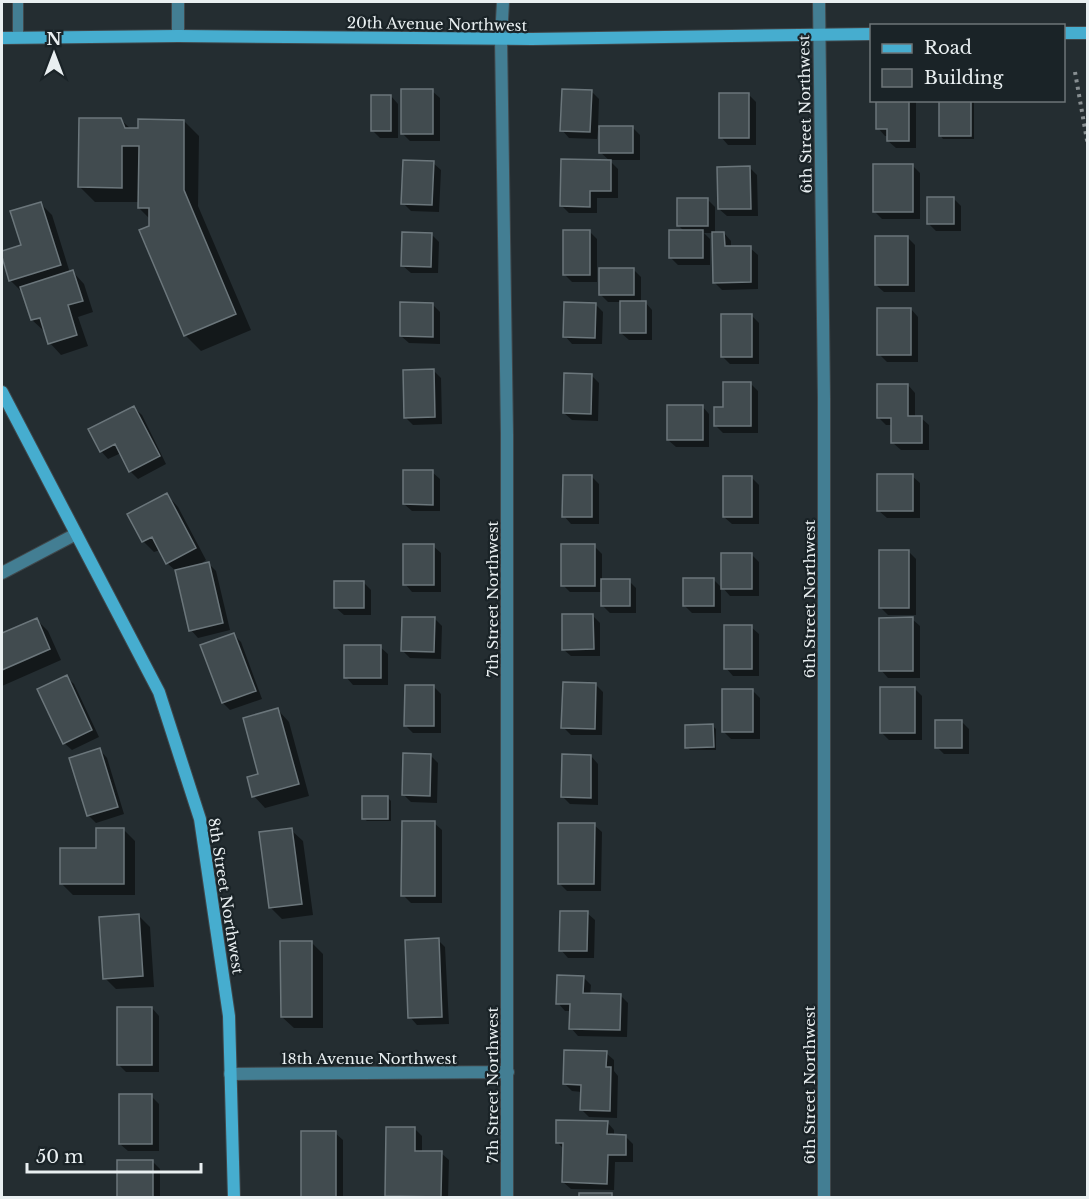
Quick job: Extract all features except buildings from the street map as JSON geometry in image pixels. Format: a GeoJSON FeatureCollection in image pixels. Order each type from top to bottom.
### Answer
{"type":"FeatureCollection","features":[{"type":"Feature","properties":{"kind":"street"},"geometry":{"type":"LineString","coordinates":[[178,2],[178,36]]}},
{"type":"Feature","properties":{"kind":"street","name":"7th Street Northwest"},"geometry":{"type":"LineString","coordinates":[[503,2],[501,38],[507,434],[507,1197]]}},
{"type":"Feature","properties":{"kind":"street","name":"6th Street Northwest"},"geometry":{"type":"LineString","coordinates":[[819,2],[824,398],[824,1197]]}},
{"type":"Feature","properties":{"kind":"street"},"geometry":{"type":"LineString","coordinates":[[1065,33],[1088,33]]}},
{"type":"Feature","properties":{"kind":"street","name":"20th Avenue Northwest"},"geometry":{"type":"LineString","coordinates":[[2,38],[178,36],[532,39],[870,34]]}},
{"type":"Feature","properties":{"kind":"street","name":"8th Street Northwest"},"geometry":{"type":"LineString","coordinates":[[2,392],[159,692],[200,819],[229,1016],[234,1197]]}},
{"type":"Feature","properties":{"kind":"street"},"geometry":{"type":"LineString","coordinates":[[2,573],[76,534]]}},
{"type":"Feature","properties":{"kind":"street","name":"18th Avenue Northwest"},"geometry":{"type":"LineString","coordinates":[[230,1074],[508,1072]]}},
{"type":"Feature","properties":{"kind":"lane"},"geometry":{"type":"LineString","coordinates":[[18,2],[18,38]]}},
{"type":"Feature","properties":{"kind":"path"},"geometry":{"type":"LineString","coordinates":[[1076,72],[1088,146]]}}]}
